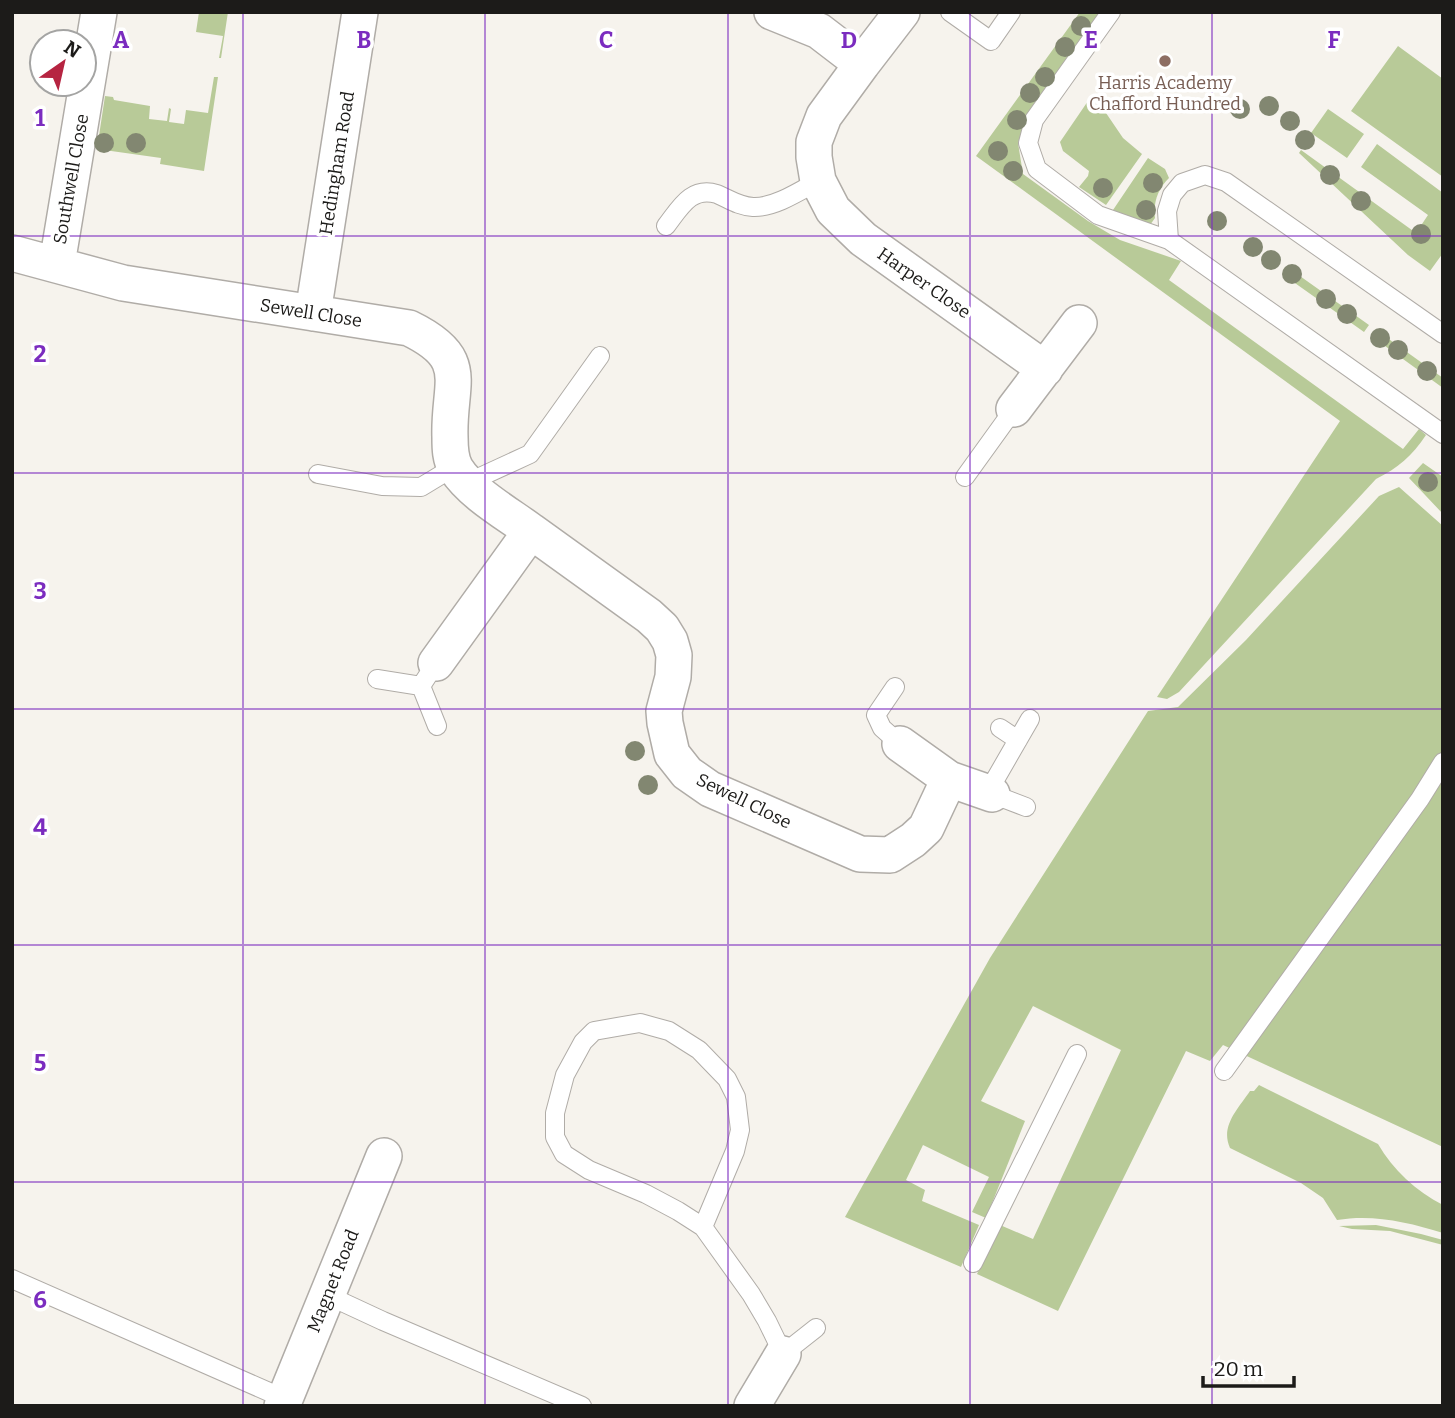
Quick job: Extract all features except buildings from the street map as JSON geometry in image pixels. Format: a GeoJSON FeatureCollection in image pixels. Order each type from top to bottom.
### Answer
{"type":"FeatureCollection","features":[{"type":"Feature","properties":{"kind":"street","name":"Southwell Close"},"geometry":{"type":"LineString","coordinates":[[57,264],[99,12]]}},
{"type":"Feature","properties":{"kind":"street","name":"Hedingham Road"},"geometry":{"type":"LineString","coordinates":[[313,313],[360,12]]}},
{"type":"Feature","properties":{"kind":"street"},"geometry":{"type":"LineString","coordinates":[[772,12],[819,32],[862,64]]}},
{"type":"Feature","properties":{"kind":"street","name":"Harper Close"},"geometry":{"type":"LineString","coordinates":[[902,12],[824,116],[818,128],[814,142],[818,181],[833,210],[863,239],[1045,369]]}},
{"type":"Feature","properties":{"kind":"street","name":"Sewell Close"},"geometry":{"type":"LineString","coordinates":[[12,253],[123,283],[408,328],[427,337],[442,350],[452,366],[455,384],[449,432],[450,450],[461,475],[531,531],[649,616],[662,628],[670,641],[674,655],[673,677],[664,711],[669,744],[678,764],[687,773],[710,789],[860,854],[890,855],[926,828],[948,779]]}},
{"type":"Feature","properties":{"kind":"street"},"geometry":{"type":"LineString","coordinates":[[1014,409],[1079,323]]}},
{"type":"Feature","properties":{"kind":"street"},"geometry":{"type":"LineString","coordinates":[[428,675],[531,531]]}},
{"type":"Feature","properties":{"kind":"street"},"geometry":{"type":"LineString","coordinates":[[900,744],[948,779],[992,794]]}},
{"type":"Feature","properties":{"kind":"street","name":"Magnet Road"},"geometry":{"type":"LineString","coordinates":[[284,1402],[384,1156]]}},
{"type":"Feature","properties":{"kind":"street"},"geometry":{"type":"LineString","coordinates":[[752,1406],[783,1354]]}},
{"type":"Feature","properties":{"kind":"lane"},"geometry":{"type":"LineString","coordinates":[[950,12],[991,41],[1012,12]]}},
{"type":"Feature","properties":{"kind":"lane"},"geometry":{"type":"LineString","coordinates":[[1111,12],[1034,120],[1028,143],[1037,169],[1098,215],[1169,240],[1443,434]]}},
{"type":"Feature","properties":{"kind":"lane"},"geometry":{"type":"LineString","coordinates":[[1169,240],[1167,211],[1172,195],[1182,183],[1205,175],[1226,181],[1443,334]]}},
{"type":"Feature","properties":{"kind":"lane"},"geometry":{"type":"LineString","coordinates":[[666,226],[688,197],[699,192],[715,194],[736,204],[755,207],[771,204],[818,181]]}},
{"type":"Feature","properties":{"kind":"lane"},"geometry":{"type":"LineString","coordinates":[[318,474],[382,486],[421,487],[530,454],[600,356]]}},
{"type":"Feature","properties":{"kind":"lane"},"geometry":{"type":"LineString","coordinates":[[965,477],[1014,409]]}},
{"type":"Feature","properties":{"kind":"lane"},"geometry":{"type":"LineString","coordinates":[[377,679],[428,675],[437,726]]}},
{"type":"Feature","properties":{"kind":"lane"},"geometry":{"type":"LineString","coordinates":[[895,687],[876,715],[882,728],[900,744]]}},
{"type":"Feature","properties":{"kind":"lane"},"geometry":{"type":"LineString","coordinates":[[1026,807],[992,794],[996,778],[1030,719]]}},
{"type":"Feature","properties":{"kind":"lane"},"geometry":{"type":"LineString","coordinates":[[1000,728],[1018,740]]}},
{"type":"Feature","properties":{"kind":"lane"},"geometry":{"type":"LineString","coordinates":[[1224,1072],[1420,799],[1443,762]]}},
{"type":"Feature","properties":{"kind":"lane"},"geometry":{"type":"LineString","coordinates":[[703,1227],[735,1151],[740,1130],[736,1097],[727,1079],[699,1051],[669,1031],[640,1023],[594,1031],[583,1042],[565,1075],[555,1113],[555,1137],[564,1154],[589,1170],[646,1194],[703,1227],[744,1284],[783,1354],[816,1328]]}},
{"type":"Feature","properties":{"kind":"lane"},"geometry":{"type":"LineString","coordinates":[[973,1262],[1077,1054]]}},
{"type":"Feature","properties":{"kind":"lane"},"geometry":{"type":"LineString","coordinates":[[12,1279],[284,1402]]}},
{"type":"Feature","properties":{"kind":"lane"},"geometry":{"type":"LineString","coordinates":[[327,1295],[582,1406]]}},
{"type":"Feature","properties":{"kind":"green space"},"geometry":{"type":"Polygon","coordinates":[[[199,12],[228,12],[221,58],[223,36],[196,32],[199,12]]]}},
{"type":"Feature","properties":{"kind":"green space"},"geometry":{"type":"Polygon","coordinates":[[[1080,12],[1102,12],[1029,114],[1018,143],[1023,174],[1088,221],[1120,240],[1181,261],[1169,280],[1403,449],[1419,429],[1426,435],[1404,461],[1376,479],[1179,692],[1167,699],[1157,697],[1340,421],[976,156],[1080,12]]]}},
{"type":"Feature","properties":{"kind":"green space"},"geometry":{"type":"Polygon","coordinates":[[[1398,46],[1443,79],[1443,177],[1351,111],[1398,46]]]}},
{"type":"Feature","properties":{"kind":"green space"},"geometry":{"type":"Polygon","coordinates":[[[214,77],[218,77],[204,171],[160,164],[161,158],[97,149],[105,96],[150,106],[149,119],[167,121],[169,108],[169,122],[184,124],[186,110],[208,113],[214,77]]]}},
{"type":"Feature","properties":{"kind":"green space"},"geometry":{"type":"Polygon","coordinates":[[[1088,101],[1106,113],[1123,138],[1142,154],[1106,205],[1079,187],[1089,171],[1063,151],[1060,142],[1088,101]]]}},
{"type":"Feature","properties":{"kind":"green space"},"geometry":{"type":"Polygon","coordinates":[[[1328,109],[1364,134],[1347,158],[1311,133],[1328,109]]]}},
{"type":"Feature","properties":{"kind":"green space"},"geometry":{"type":"Polygon","coordinates":[[[1377,144],[1443,193],[1443,253],[1430,271],[1408,255],[1299,153],[1301,150],[1416,233],[1428,215],[1361,167],[1377,144]]]}},
{"type":"Feature","properties":{"kind":"green space"},"geometry":{"type":"Polygon","coordinates":[[[1148,158],[1165,169],[1169,178],[1157,196],[1155,218],[1150,225],[1122,217],[1113,210],[1148,158]]]}},
{"type":"Feature","properties":{"kind":"green space"},"geometry":{"type":"Polygon","coordinates":[[[1290,269],[1369,325],[1364,332],[1285,276],[1290,269]]]}},
{"type":"Feature","properties":{"kind":"green space"},"geometry":{"type":"Polygon","coordinates":[[[1379,332],[1443,378],[1443,388],[1374,338],[1379,332]]]}},
{"type":"Feature","properties":{"kind":"green space"},"geometry":{"type":"Polygon","coordinates":[[[1423,463],[1443,477],[1443,514],[1409,478],[1423,463]]]}},
{"type":"Feature","properties":{"kind":"green space"},"geometry":{"type":"Polygon","coordinates":[[[1399,487],[1443,526],[1443,1147],[1223,1045],[1210,1061],[1186,1051],[1058,1311],[977,1274],[1000,1225],[1033,1239],[1121,1050],[1033,1006],[981,1101],[1025,1121],[986,1218],[972,1212],[989,1177],[923,1145],[906,1180],[925,1190],[922,1201],[979,1225],[961,1267],[845,1217],[990,958],[1148,711],[1178,707],[1246,640],[1379,496],[1399,487]]]}},
{"type":"Feature","properties":{"kind":"green space"},"geometry":{"type":"Polygon","coordinates":[[[1259,1085],[1378,1144],[1406,1179],[1443,1205],[1443,1233],[1390,1220],[1337,1220],[1323,1198],[1301,1183],[1230,1148],[1227,1132],[1232,1118],[1250,1091],[1254,1091],[1259,1085]]]}},
{"type":"Feature","properties":{"kind":"green space"},"geometry":{"type":"Polygon","coordinates":[[[1376,1225],[1443,1240],[1443,1245],[1390,1231],[1339,1226],[1376,1225]]]}},
{"type":"Feature","properties":{"kind":"place","name":"Harris Academy Chafford Hundred"},"geometry":{"type":"Point","coordinates":[1165,61]}}]}
